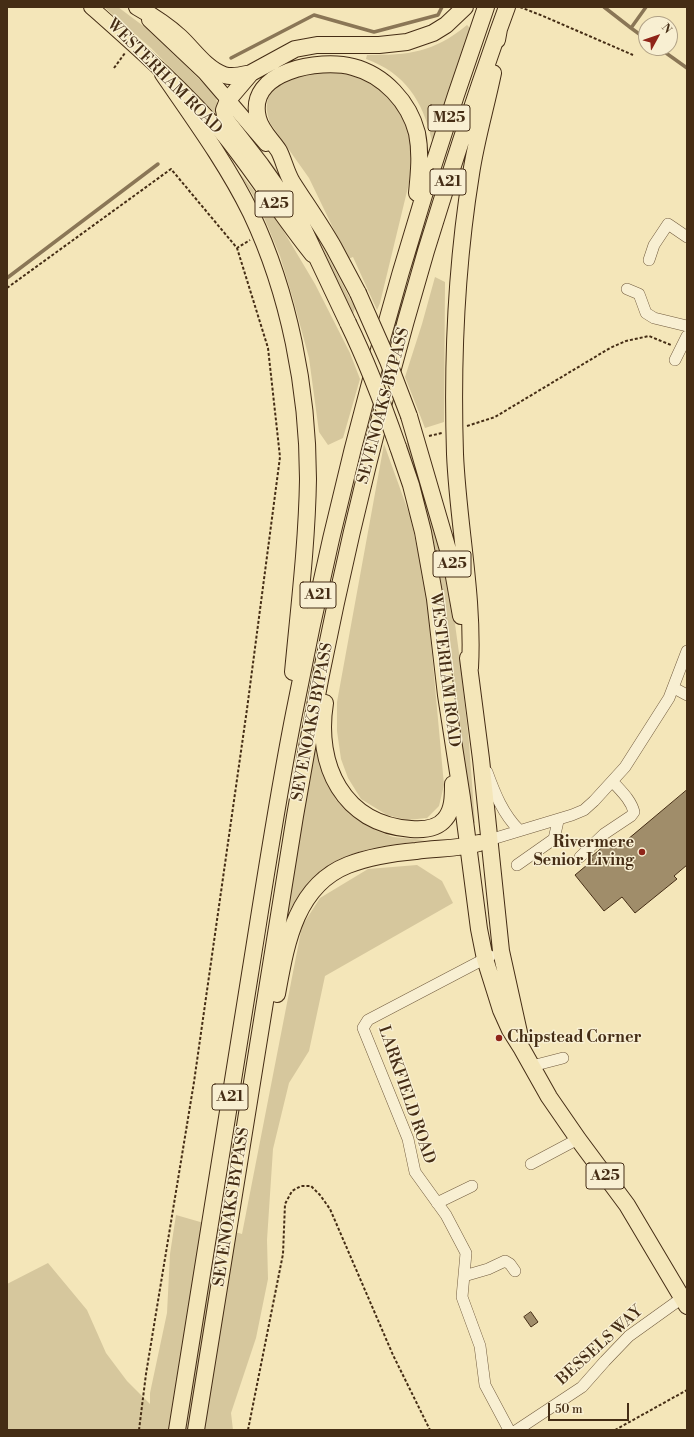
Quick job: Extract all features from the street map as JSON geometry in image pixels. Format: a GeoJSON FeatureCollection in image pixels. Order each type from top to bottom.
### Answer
{"type":"FeatureCollection","features":[{"type":"Feature","properties":{"kind":"highway"},"geometry":{"type":"LineString","coordinates":[[136,7],[163,22],[211,68],[224,75],[236,76],[251,73],[285,54],[306,46],[332,44],[393,45],[421,38],[446,25],[465,7]]}},
{"type":"Feature","properties":{"kind":"highway","name":"M25"},"geometry":{"type":"LineString","coordinates":[[413,229],[486,7]]}},
{"type":"Feature","properties":{"kind":"highway"},"geometry":{"type":"LineString","coordinates":[[470,668],[471,618],[457,483],[454,334],[459,267],[471,172],[493,71],[499,29],[507,7]]}},
{"type":"Feature","properties":{"kind":"highway","name":"SEVENOAKS BYPASS"},"geometry":{"type":"LineString","coordinates":[[196,1430],[302,774],[322,668],[345,561],[378,428],[424,258],[470,112],[499,29]]}},
{"type":"Feature","properties":{"kind":"highway"},"geometry":{"type":"LineString","coordinates":[[291,180],[278,151],[261,127],[258,119],[257,102],[263,89],[284,73],[310,65],[325,63],[338,64],[364,71],[375,77],[393,91],[407,110],[416,132],[420,158],[413,229]]}},
{"type":"Feature","properties":{"kind":"highway"},"geometry":{"type":"LineString","coordinates":[[251,73],[228,100],[224,110],[226,120],[281,192],[304,230],[324,271]]}},
{"type":"Feature","properties":{"kind":"highway"},"geometry":{"type":"LineString","coordinates":[[163,74],[218,154],[250,212],[260,234],[281,292],[297,357],[304,414],[307,471],[304,552],[284,763]]}},
{"type":"Feature","properties":{"kind":"highway","name":"WESTERHAM ROAD"},"geometry":{"type":"LineString","coordinates":[[291,180],[333,248],[358,293],[388,361],[409,416],[451,560],[470,668],[501,951],[519,1027],[522,1049]]}},
{"type":"Feature","properties":{"kind":"highway","name":"SEVENOAKS BYPASS"},"geometry":{"type":"LineString","coordinates":[[177,1430],[284,763],[309,638],[347,469],[396,286],[413,229]]}},
{"type":"Feature","properties":{"kind":"highway","name":"WESTERHAM ROAD"},"geometry":{"type":"LineString","coordinates":[[324,271],[382,399],[411,486],[423,532],[435,598],[446,695],[469,846],[479,929],[485,959],[501,1010],[510,1030],[549,1097],[627,1205],[685,1302]]}},
{"type":"Feature","properties":{"kind":"highway"},"geometry":{"type":"LineString","coordinates":[[345,561],[323,722],[324,751],[328,767],[334,780],[350,802],[372,818],[395,827],[419,830],[428,829],[440,824],[450,811],[453,800],[455,754]]}},
{"type":"Feature","properties":{"kind":"highway"},"geometry":{"type":"LineString","coordinates":[[253,1076],[267,1040],[290,932],[300,910],[320,882],[338,870],[357,862],[386,855],[469,846],[489,840]]}},
{"type":"Feature","properties":{"kind":"main road","name":"WESTERHAM ROAD"},"geometry":{"type":"LineString","coordinates":[[91,7],[190,99],[224,137],[256,178],[302,244],[324,271]]}},
{"type":"Feature","properties":{"kind":"main road","name":"WESTERHAM ROAD"},"geometry":{"type":"LineString","coordinates":[[136,7],[205,73],[260,138],[291,180]]}},
{"type":"Feature","properties":{"kind":"street"},"geometry":{"type":"LineString","coordinates":[[649,260],[654,245],[668,224],[687,237]]}},
{"type":"Feature","properties":{"kind":"street"},"geometry":{"type":"LineString","coordinates":[[627,289],[639,294],[646,313],[654,318],[687,326]]}},
{"type":"Feature","properties":{"kind":"street"},"geometry":{"type":"LineString","coordinates":[[675,360],[687,336]]}},
{"type":"Feature","properties":{"kind":"street"},"geometry":{"type":"LineString","coordinates":[[489,840],[519,830],[558,820],[584,810],[613,782],[625,767],[669,698],[687,651]]}},
{"type":"Feature","properties":{"kind":"street"},"geometry":{"type":"LineString","coordinates":[[674,688],[687,695]]}},
{"type":"Feature","properties":{"kind":"street"},"geometry":{"type":"LineString","coordinates":[[481,758],[501,807],[510,821],[519,830]]}},
{"type":"Feature","properties":{"kind":"street"},"geometry":{"type":"LineString","coordinates":[[580,857],[604,834],[631,816],[634,812],[624,794],[613,782]]}},
{"type":"Feature","properties":{"kind":"street"},"geometry":{"type":"LineString","coordinates":[[517,865],[554,839],[558,820]]}},
{"type":"Feature","properties":{"kind":"street","name":"LARKFIELD ROAD"},"geometry":{"type":"LineString","coordinates":[[501,951],[368,1020],[363,1028],[408,1139],[415,1172],[446,1215],[466,1253],[462,1297],[480,1346],[485,1385],[510,1430]]}},
{"type":"Feature","properties":{"kind":"street"},"geometry":{"type":"LineString","coordinates":[[532,1066],[563,1058]]}},
{"type":"Feature","properties":{"kind":"street"},"geometry":{"type":"LineString","coordinates":[[531,1164],[578,1139]]}},
{"type":"Feature","properties":{"kind":"street"},"geometry":{"type":"LineString","coordinates":[[437,1203],[472,1186]]}},
{"type":"Feature","properties":{"kind":"street"},"geometry":{"type":"LineString","coordinates":[[464,1276],[488,1269],[505,1261],[510,1264],[515,1272]]}},
{"type":"Feature","properties":{"kind":"street","name":"BESSELS WAY"},"geometry":{"type":"LineString","coordinates":[[517,1430],[582,1387],[629,1336],[685,1302]]}},
{"type":"Feature","properties":{"kind":"path"},"geometry":{"type":"LineString","coordinates":[[520,7],[633,54]]}},
{"type":"Feature","properties":{"kind":"path"},"geometry":{"type":"LineString","coordinates":[[114,68],[132,44]]}},
{"type":"Feature","properties":{"kind":"path"},"geometry":{"type":"LineString","coordinates":[[7,288],[171,169],[237,248],[268,348],[280,457],[247,709],[195,1074],[146,1374],[139,1430]]}},
{"type":"Feature","properties":{"kind":"path"},"geometry":{"type":"LineString","coordinates":[[237,248],[260,234]]}},
{"type":"Feature","properties":{"kind":"path"},"geometry":{"type":"LineString","coordinates":[[417,442],[424,438],[495,417],[610,348],[626,341],[649,336],[681,349]]}},
{"type":"Feature","properties":{"kind":"path"},"geometry":{"type":"LineString","coordinates":[[248,1430],[283,1254],[285,1204],[292,1191],[301,1186],[311,1186],[320,1195],[330,1209],[393,1355],[430,1430]]}},
{"type":"Feature","properties":{"kind":"path"},"geometry":{"type":"LineString","coordinates":[[615,1430],[687,1390]]}},
{"type":"Feature","properties":{"kind":"shaded area"},"geometry":{"type":"Polygon","coordinates":[[[104,7],[118,7],[146,28],[216,96],[219,117],[151,48],[104,7]]]}},
{"type":"Feature","properties":{"kind":"shaded area"},"geometry":{"type":"Polygon","coordinates":[[[467,25],[470,28],[432,141],[423,113],[410,90],[392,72],[366,59],[367,55],[408,53],[431,47],[443,42],[467,25]]]}},
{"type":"Feature","properties":{"kind":"shaded area"},"geometry":{"type":"Polygon","coordinates":[[[314,72],[345,73],[368,82],[382,91],[393,101],[401,112],[410,138],[411,167],[409,183],[377,310],[353,257],[348,259],[309,178],[270,123],[267,104],[273,91],[285,82],[314,72]]]}},
{"type":"Feature","properties":{"kind":"shaded area"},"geometry":{"type":"Polygon","coordinates":[[[237,120],[277,170],[298,203],[355,308],[352,317],[235,121],[237,120]]]}},
{"type":"Feature","properties":{"kind":"shaded area"},"geometry":{"type":"Polygon","coordinates":[[[237,170],[274,215],[315,284],[350,353],[360,379],[343,438],[328,445],[319,432],[309,358],[280,256],[258,203],[237,170]]]}},
{"type":"Feature","properties":{"kind":"shaded area"},"geometry":{"type":"Polygon","coordinates":[[[435,277],[445,282],[444,422],[425,428],[405,377],[435,277]]]}},
{"type":"Feature","properties":{"kind":"shaded area"},"geometry":{"type":"Polygon","coordinates":[[[408,439],[449,581],[460,660],[469,743],[475,823],[471,823],[455,684],[442,593],[406,448],[408,439]]]}},
{"type":"Feature","properties":{"kind":"shaded area"},"geometry":{"type":"Polygon","coordinates":[[[384,444],[410,516],[426,588],[444,785],[439,806],[427,818],[407,820],[387,815],[361,799],[348,778],[341,759],[337,731],[337,702],[384,444]]]}},
{"type":"Feature","properties":{"kind":"shaded area"},"geometry":{"type":"Polygon","coordinates":[[[317,742],[325,776],[336,800],[356,818],[375,830],[393,837],[426,840],[365,850],[336,861],[323,869],[311,880],[296,900],[284,921],[302,814],[317,742]]]}},
{"type":"Feature","properties":{"kind":"shaded area"},"geometry":{"type":"Polygon","coordinates":[[[417,865],[442,881],[453,903],[325,976],[309,1051],[289,1083],[273,1149],[267,1240],[268,1279],[256,1338],[231,1413],[233,1430],[7,1430],[7,1284],[48,1263],[87,1310],[106,1353],[127,1381],[150,1404],[150,1393],[167,1313],[170,1254],[176,1215],[242,1234],[302,926],[320,898],[368,869],[417,865]]]}},
{"type":"Feature","properties":{"kind":"building","name":"Rivermere Senior Living"},"geometry":{"type":"Polygon","coordinates":[[[687,790],[687,865],[674,876],[677,879],[635,913],[622,897],[604,911],[575,875],[593,860],[591,857],[612,839],[618,847],[687,790]]]}},
{"type":"Feature","properties":{"kind":"building"},"geometry":{"type":"Polygon","coordinates":[[[531,1312],[538,1322],[531,1327],[524,1317],[531,1312]]]}},
{"type":"Feature","properties":{"kind":"waterway"},"geometry":{"type":"LineString","coordinates":[[231,58],[314,15],[374,32],[438,15],[442,7]]}},
{"type":"Feature","properties":{"kind":"waterway"},"geometry":{"type":"LineString","coordinates":[[604,7],[631,28],[646,7]]}},
{"type":"Feature","properties":{"kind":"waterway"},"geometry":{"type":"LineString","coordinates":[[631,28],[638,33]]}},
{"type":"Feature","properties":{"kind":"waterway"},"geometry":{"type":"LineString","coordinates":[[670,56],[687,68]]}},
{"type":"Feature","properties":{"kind":"waterway"},"geometry":{"type":"LineString","coordinates":[[7,278],[158,164]]}},
{"type":"Feature","properties":{"kind":"place","name":"Rivermere Senior Living"},"geometry":{"type":"Point","coordinates":[642,852]}},
{"type":"Feature","properties":{"kind":"place","name":"Chipstead Corner"},"geometry":{"type":"Point","coordinates":[499,1038]}}]}
